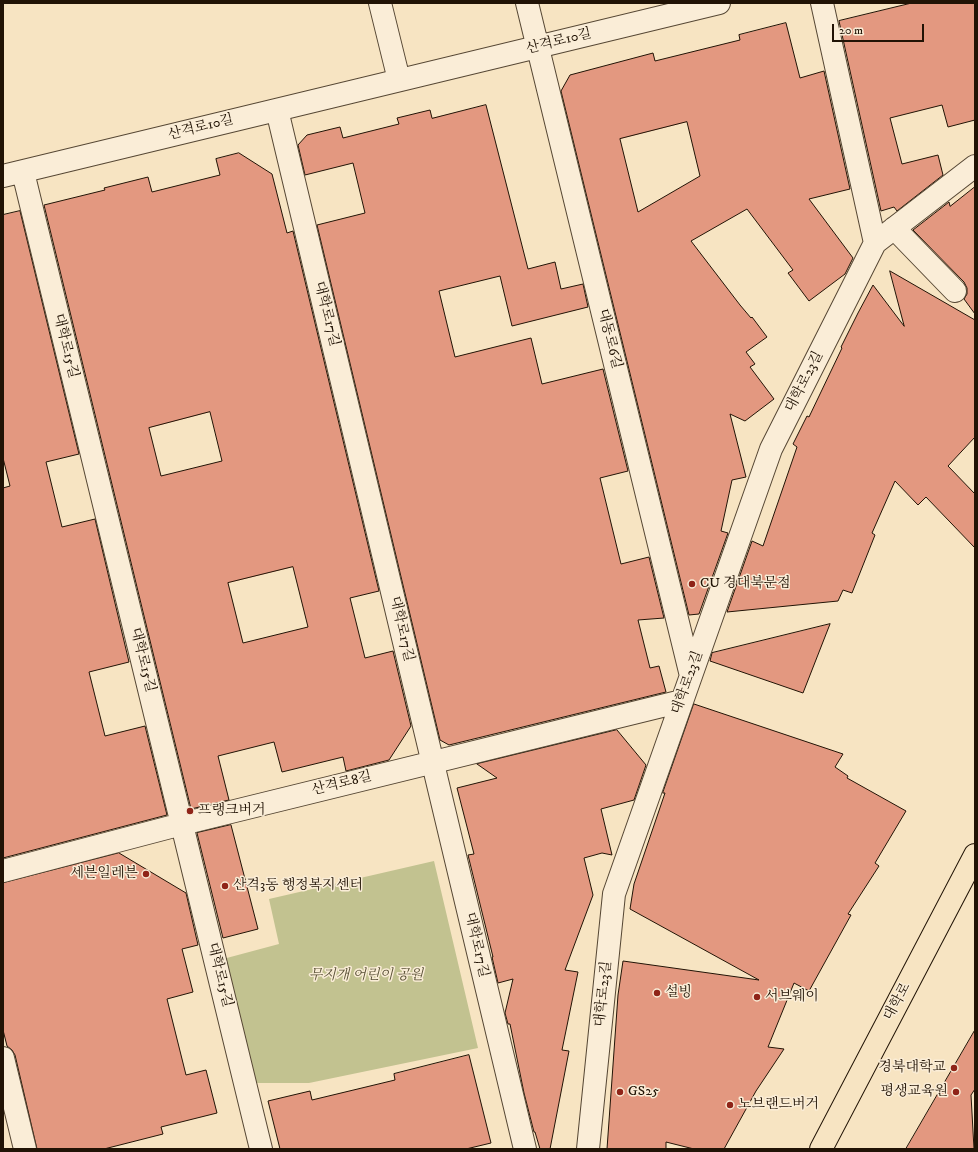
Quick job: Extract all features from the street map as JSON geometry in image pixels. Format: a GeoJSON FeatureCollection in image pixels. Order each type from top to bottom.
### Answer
{"type":"FeatureCollection","features":[{"type":"Feature","properties":{"kind":"main road","name":"대학로"},"geometry":{"type":"LineString","coordinates":[[821,1149],[975,855]]}},
{"type":"Feature","properties":{"kind":"street"},"geometry":{"type":"LineString","coordinates":[[380,3],[399,80]]}},
{"type":"Feature","properties":{"kind":"street","name":"대동로6길"},"geometry":{"type":"LineString","coordinates":[[527,3],[691,676]]}},
{"type":"Feature","properties":{"kind":"street","name":"산격로10길"},"geometry":{"type":"LineString","coordinates":[[13,174],[720,3]]}},
{"type":"Feature","properties":{"kind":"street"},"geometry":{"type":"LineString","coordinates":[[822,3],[875,242]]}},
{"type":"Feature","properties":{"kind":"street","name":"대학로17길"},"geometry":{"type":"LineString","coordinates":[[277,110],[525,1149]]}},
{"type":"Feature","properties":{"kind":"street","name":"대학로23길"},"geometry":{"type":"LineString","coordinates":[[588,1149],[614,894],[771,449],[875,242],[975,166]]}},
{"type":"Feature","properties":{"kind":"street","name":"대학로15길"},"geometry":{"type":"LineString","coordinates":[[13,174],[182,824],[261,1149]]}},
{"type":"Feature","properties":{"kind":"street"},"geometry":{"type":"LineString","coordinates":[[894,228],[955,291]]}},
{"type":"Feature","properties":{"kind":"street","name":"산격로8길"},"geometry":{"type":"LineString","coordinates":[[3,871],[182,824],[682,701]]}},
{"type":"Feature","properties":{"kind":"street"},"geometry":{"type":"LineString","coordinates":[[3,1058],[26,1149]]}},
{"type":"Feature","properties":{"kind":"green space","name":"무지개 어린이 공원"},"geometry":{"type":"Polygon","coordinates":[[[434,861],[478,1048],[309,1083],[254,1083],[223,959],[279,944],[269,899],[434,861]]]}},
{"type":"Feature","properties":{"kind":"building"},"geometry":{"type":"Polygon","coordinates":[[[912,3],[975,3],[975,120],[948,127],[942,105],[890,118],[902,164],[938,155],[943,175],[897,211],[894,207],[881,211],[839,21],[912,3]]]}},
{"type":"Feature","properties":{"kind":"building"},"geometry":{"type":"Polygon","coordinates":[[[786,23],[800,78],[824,71],[850,189],[809,199],[853,258],[845,274],[809,301],[788,273],[793,270],[747,209],[691,241],[740,305],[751,318],[752,317],[767,337],[746,352],[755,364],[750,367],[774,399],[745,421],[730,414],[746,477],[732,480],[721,531],[728,533],[699,614],[689,615],[561,91],[570,75],[653,53],[655,61],[740,40],[739,35],[786,23]],[[687,122],[620,139],[638,212],[700,176],[687,122]]]}},
{"type":"Feature","properties":{"kind":"building"},"geometry":{"type":"Polygon","coordinates":[[[486,105],[528,269],[555,262],[561,289],[583,284],[588,307],[512,326],[500,276],[439,291],[455,357],[531,338],[542,384],[603,369],[628,471],[600,478],[621,564],[649,557],[664,618],[638,620],[650,668],[659,666],[666,692],[449,745],[440,740],[317,225],[365,213],[353,163],[305,175],[298,145],[307,135],[340,127],[343,138],[399,124],[397,118],[430,110],[432,118],[486,105]]]}},
{"type":"Feature","properties":{"kind":"building"},"geometry":{"type":"Polygon","coordinates":[[[239,153],[272,174],[287,233],[293,231],[379,591],[350,598],[365,658],[393,651],[411,726],[389,760],[346,771],[343,757],[282,772],[274,742],[218,756],[229,800],[191,809],[44,205],[105,190],[104,188],[148,177],[152,192],[220,175],[216,159],[239,153]],[[210,412],[149,428],[161,476],[222,461],[210,412]],[[293,567],[228,583],[243,643],[308,627],[293,567]]]}},
{"type":"Feature","properties":{"kind":"building"},"geometry":{"type":"Polygon","coordinates":[[[975,187],[975,314],[964,299],[967,294],[967,288],[964,282],[913,230],[949,202],[950,206],[975,187]]]}},
{"type":"Feature","properties":{"kind":"building"},"geometry":{"type":"Polygon","coordinates":[[[20,211],[79,454],[46,462],[62,527],[95,519],[129,662],[89,672],[105,736],[145,726],[167,815],[3,858],[3,488],[10,486],[3,458],[3,215],[20,211]]]}},
{"type":"Feature","properties":{"kind":"building"},"geometry":{"type":"Polygon","coordinates":[[[890,271],[975,320],[975,437],[948,466],[975,494],[975,548],[926,497],[918,505],[895,481],[872,533],[875,535],[852,593],[843,590],[838,601],[727,612],[752,541],[763,546],[797,447],[793,444],[807,416],[809,417],[842,348],[841,347],[873,285],[904,326],[890,271]]]}},
{"type":"Feature","properties":{"kind":"building"},"geometry":{"type":"Polygon","coordinates":[[[830,624],[803,693],[710,661],[712,653],[830,624]]]}},
{"type":"Feature","properties":{"kind":"building"},"geometry":{"type":"Polygon","coordinates":[[[694,704],[843,754],[835,767],[848,776],[847,778],[906,811],[875,863],[879,866],[848,914],[851,915],[809,991],[794,983],[768,1047],[784,1049],[756,1091],[724,1149],[694,1149],[666,1142],[666,1149],[607,1149],[618,995],[623,961],[759,980],[630,909],[634,884],[665,793],[663,793],[694,704]]]}},
{"type":"Feature","properties":{"kind":"building"},"geometry":{"type":"Polygon","coordinates":[[[617,730],[646,765],[634,800],[601,809],[612,855],[602,853],[584,858],[593,895],[565,970],[578,972],[562,1050],[569,1051],[550,1149],[540,1149],[524,1093],[510,1024],[508,1024],[505,1013],[513,979],[498,983],[468,855],[474,854],[457,788],[497,778],[477,764],[617,730]]]}},
{"type":"Feature","properties":{"kind":"building","name":"산격3동 행정복지센터"},"geometry":{"type":"Polygon","coordinates":[[[231,825],[258,929],[223,938],[197,833],[231,825]]]}},
{"type":"Feature","properties":{"kind":"building"},"geometry":{"type":"Polygon","coordinates":[[[119,853],[186,893],[198,945],[182,949],[193,992],[167,999],[186,1075],[206,1070],[217,1113],[161,1127],[163,1134],[104,1149],[37,1149],[15,1055],[7,1046],[3,1030],[3,883],[119,853]]]}},
{"type":"Feature","properties":{"kind":"building","name":"평생교육원"},"geometry":{"type":"Polygon","coordinates":[[[975,1030],[975,1089],[971,1095],[974,1149],[906,1149],[975,1030]]]}},
{"type":"Feature","properties":{"kind":"building"},"geometry":{"type":"Polygon","coordinates":[[[469,1055],[491,1143],[466,1149],[280,1149],[268,1101],[310,1091],[312,1100],[395,1080],[394,1074],[469,1055]]]}},
{"type":"Feature","properties":{"kind":"place","name":"CU 경대북문점"},"geometry":{"type":"Point","coordinates":[692,584]}},
{"type":"Feature","properties":{"kind":"place","name":"프랭크버거"},"geometry":{"type":"Point","coordinates":[190,811]}},
{"type":"Feature","properties":{"kind":"place","name":"세븐일레븐"},"geometry":{"type":"Point","coordinates":[146,874]}},
{"type":"Feature","properties":{"kind":"place","name":"산격3동 행정복지센터"},"geometry":{"type":"Point","coordinates":[225,886]}},
{"type":"Feature","properties":{"kind":"place","name":"설빙"},"geometry":{"type":"Point","coordinates":[657,993]}},
{"type":"Feature","properties":{"kind":"place","name":"서브웨이"},"geometry":{"type":"Point","coordinates":[757,997]}},
{"type":"Feature","properties":{"kind":"place","name":"경북대학교"},"geometry":{"type":"Point","coordinates":[954,1068]}},
{"type":"Feature","properties":{"kind":"place","name":"GS25"},"geometry":{"type":"Point","coordinates":[620,1092]}},
{"type":"Feature","properties":{"kind":"place","name":"평생교육원"},"geometry":{"type":"Point","coordinates":[956,1092]}},
{"type":"Feature","properties":{"kind":"place","name":"노브랜드버거"},"geometry":{"type":"Point","coordinates":[730,1105]}}]}
